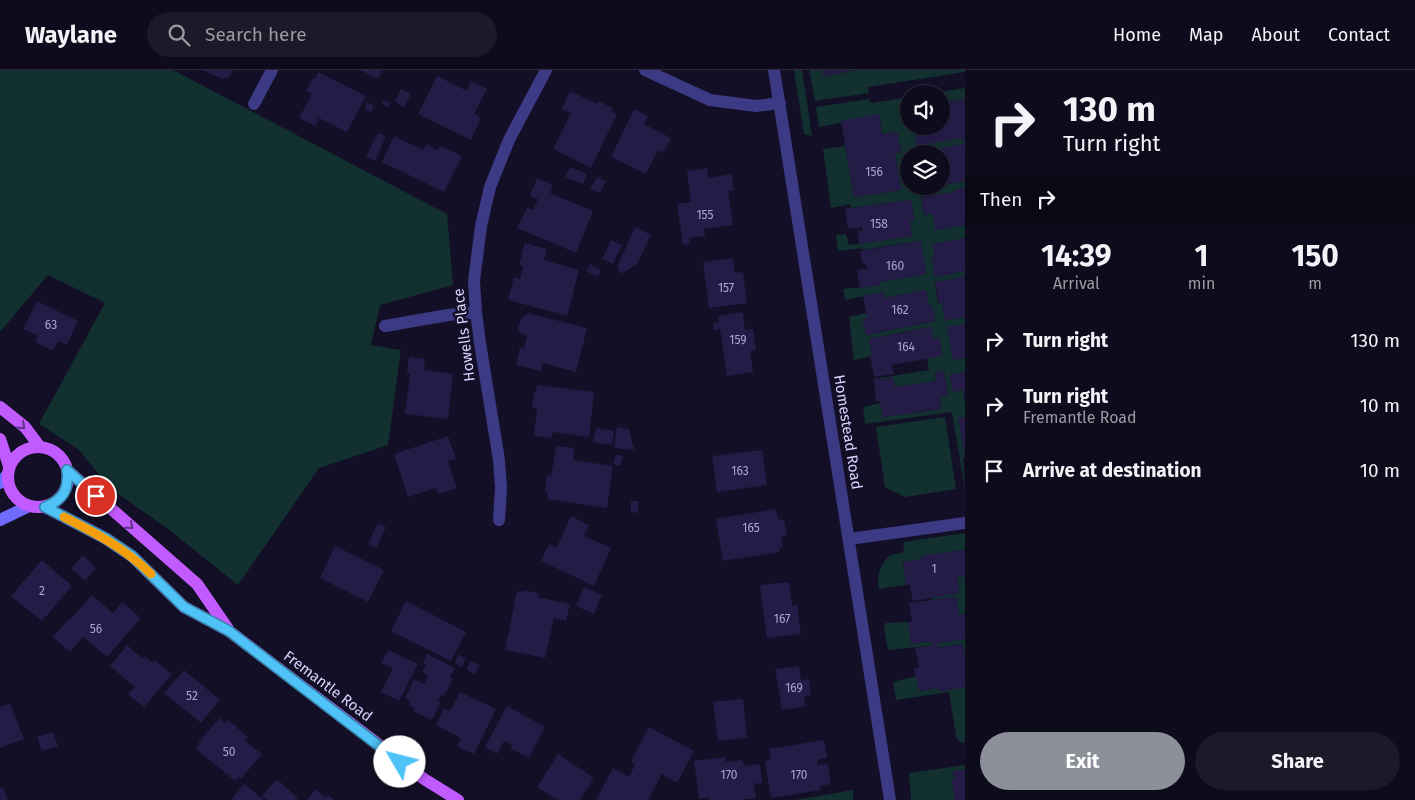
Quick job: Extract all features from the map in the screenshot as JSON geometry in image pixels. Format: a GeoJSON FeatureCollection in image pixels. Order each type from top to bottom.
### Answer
{"type":"FeatureCollection","features":[{"type":"Feature","properties":{"kind":"main road"},"geometry":{"type":"LineString","coordinates":[[0,407],[25,427],[40,447]]}},
{"type":"Feature","properties":{"kind":"main road"},"geometry":{"type":"LineString","coordinates":[[0,439],[6,475],[8,485],[18,501],[29,506],[45,507],[58,501],[66,489],[68,480],[64,461],[49,449],[40,447],[30,448],[21,452],[14,458],[6,475]]}},
{"type":"Feature","properties":{"kind":"main road","name":"Fremantle Road"},"geometry":{"type":"LineString","coordinates":[[67,470],[197,584],[229,631]]}},
{"type":"Feature","properties":{"kind":"main road"},"geometry":{"type":"LineString","coordinates":[[0,520],[29,506]]}},
{"type":"Feature","properties":{"kind":"main road","name":"Fremantle Road"},"geometry":{"type":"LineString","coordinates":[[45,507],[105,538],[132,556],[184,607],[229,631],[424,779],[458,800]]}},
{"type":"Feature","properties":{"kind":"street"},"geometry":{"type":"LineString","coordinates":[[254,104],[272,70]]}},
{"type":"Feature","properties":{"kind":"street","name":"Howells Place"},"geometry":{"type":"LineString","coordinates":[[499,520],[501,488],[499,460],[476,312],[474,281],[481,226],[490,187],[509,140],[546,70]]}},
{"type":"Feature","properties":{"kind":"street"},"geometry":{"type":"LineString","coordinates":[[646,70],[710,100],[756,106],[780,103]]}},
{"type":"Feature","properties":{"kind":"street","name":"Homestead Road"},"geometry":{"type":"LineString","coordinates":[[774,70],[890,800]]}},
{"type":"Feature","properties":{"kind":"street"},"geometry":{"type":"LineString","coordinates":[[386,326],[476,312]]}},
{"type":"Feature","properties":{"kind":"street"},"geometry":{"type":"LineString","coordinates":[[849,539],[965,522]]}},
{"type":"Feature","properties":{"kind":"green space"},"geometry":{"type":"Polygon","coordinates":[[[0,70],[173,70],[447,214],[453,285],[380,305],[371,345],[401,350],[388,445],[319,468],[238,585],[168,529],[111,489],[78,449],[39,424],[105,303],[48,275],[0,332],[0,70]]]}},
{"type":"Feature","properties":{"kind":"green space"},"geometry":{"type":"Polygon","coordinates":[[[794,70],[802,70],[812,136],[804,134],[794,70]]]}},
{"type":"Feature","properties":{"kind":"green space"},"geometry":{"type":"Polygon","coordinates":[[[809,70],[822,70],[824,76],[858,70],[965,70],[965,72],[868,87],[869,93],[815,101],[809,70]]]}},
{"type":"Feature","properties":{"kind":"green space"},"geometry":{"type":"Polygon","coordinates":[[[965,88],[965,99],[950,102],[950,90],[965,88]]]}},
{"type":"Feature","properties":{"kind":"green space"},"geometry":{"type":"Polygon","coordinates":[[[900,98],[900,135],[949,135],[962,138],[965,144],[950,147],[950,145],[900,145],[900,147],[897,132],[882,134],[879,115],[819,127],[816,107],[869,99],[871,103],[900,98]]]}},
{"type":"Feature","properties":{"kind":"green space"},"geometry":{"type":"Polygon","coordinates":[[[845,146],[854,197],[900,190],[900,195],[935,195],[921,197],[924,215],[933,213],[936,230],[965,225],[965,238],[933,244],[935,257],[932,257],[935,277],[965,271],[965,277],[935,282],[938,303],[942,302],[945,320],[965,317],[965,372],[950,375],[953,392],[963,390],[965,403],[965,458],[963,458],[965,490],[952,412],[865,424],[863,407],[880,403],[883,417],[941,409],[939,396],[948,395],[944,371],[935,373],[936,381],[895,387],[893,378],[874,380],[929,370],[927,358],[942,355],[939,338],[933,339],[930,327],[869,339],[872,356],[854,360],[849,317],[867,313],[867,318],[863,319],[866,335],[935,321],[933,306],[929,307],[926,290],[885,298],[883,292],[845,300],[843,289],[880,285],[879,282],[926,274],[920,241],[863,250],[862,248],[838,251],[836,235],[846,234],[849,245],[912,236],[910,221],[914,220],[911,200],[851,208],[850,204],[831,208],[823,149],[845,146]]]}},
{"type":"Feature","properties":{"kind":"green space"},"geometry":{"type":"Polygon","coordinates":[[[900,152],[900,184],[895,153],[900,152]]]}},
{"type":"Feature","properties":{"kind":"green space"},"geometry":{"type":"Polygon","coordinates":[[[965,181],[965,188],[954,190],[955,192],[950,193],[950,184],[965,181]]]}},
{"type":"Feature","properties":{"kind":"green space"},"geometry":{"type":"Polygon","coordinates":[[[945,417],[956,489],[905,497],[885,487],[876,427],[945,417]]]}},
{"type":"Feature","properties":{"kind":"green space"},"geometry":{"type":"Polygon","coordinates":[[[965,533],[965,550],[921,556],[921,559],[903,562],[906,585],[879,589],[878,579],[881,567],[890,555],[904,552],[903,542],[965,533]]]}},
{"type":"Feature","properties":{"kind":"green space"},"geometry":{"type":"Polygon","coordinates":[[[965,576],[965,614],[959,615],[956,597],[930,600],[933,597],[959,593],[957,577],[965,576]]]}},
{"type":"Feature","properties":{"kind":"green space"},"geometry":{"type":"Polygon","coordinates":[[[908,622],[912,644],[931,641],[932,644],[965,639],[965,656],[962,644],[938,648],[937,645],[888,650],[884,626],[886,623],[908,622]]]}},
{"type":"Feature","properties":{"kind":"green space"},"geometry":{"type":"Polygon","coordinates":[[[916,676],[919,691],[938,688],[939,691],[965,687],[965,742],[961,743],[956,737],[949,692],[896,700],[893,682],[916,676]]]}},
{"type":"Feature","properties":{"kind":"green space"},"geometry":{"type":"Polygon","coordinates":[[[965,765],[965,770],[953,772],[955,800],[911,800],[909,773],[965,765]]]}},
{"type":"Feature","properties":{"kind":"green space"},"geometry":{"type":"Polygon","coordinates":[[[853,790],[853,800],[795,800],[853,790]]]}},
{"type":"Feature","properties":{"kind":"building"},"geometry":{"type":"Polygon","coordinates":[[[203,70],[233,70],[230,76],[222,79],[203,70]]]}},
{"type":"Feature","properties":{"kind":"building"},"geometry":{"type":"Polygon","coordinates":[[[360,70],[382,70],[378,79],[360,70]]]}},
{"type":"Feature","properties":{"kind":"building"},"geometry":{"type":"Polygon","coordinates":[[[822,70],[852,70],[852,71],[823,76],[822,70]]]}},
{"type":"Feature","properties":{"kind":"building"},"geometry":{"type":"Polygon","coordinates":[[[318,72],[366,96],[347,132],[319,118],[315,126],[299,118],[312,94],[306,91],[318,72]]]}},
{"type":"Feature","properties":{"kind":"building"},"geometry":{"type":"Polygon","coordinates":[[[437,76],[467,91],[471,81],[487,89],[474,114],[481,118],[471,140],[418,114],[437,76]]]}},
{"type":"Feature","properties":{"kind":"building"},"geometry":{"type":"Polygon","coordinates":[[[401,89],[411,94],[404,107],[395,102],[401,89]]]}},
{"type":"Feature","properties":{"kind":"building"},"geometry":{"type":"Polygon","coordinates":[[[570,91],[597,104],[598,101],[613,108],[611,111],[617,114],[591,168],[553,149],[571,113],[562,109],[570,91]]]}},
{"type":"Feature","properties":{"kind":"building"},"geometry":{"type":"Polygon","coordinates":[[[965,99],[965,141],[962,138],[917,145],[915,135],[950,135],[950,102],[965,99]]]}},
{"type":"Feature","properties":{"kind":"building"},"geometry":{"type":"Polygon","coordinates":[[[384,100],[390,104],[387,107],[382,104],[384,100]]]}},
{"type":"Feature","properties":{"kind":"building"},"geometry":{"type":"Polygon","coordinates":[[[367,102],[374,106],[371,112],[365,109],[367,102]]]}},
{"type":"Feature","properties":{"kind":"building"},"geometry":{"type":"Polygon","coordinates":[[[634,109],[648,116],[644,124],[671,138],[663,153],[658,150],[646,174],[611,157],[634,109]]]}},
{"type":"Feature","properties":{"kind":"building"},"geometry":{"type":"Polygon","coordinates":[[[879,114],[882,134],[897,132],[900,153],[895,153],[900,190],[854,197],[841,121],[879,114]]]}},
{"type":"Feature","properties":{"kind":"building"},"geometry":{"type":"Polygon","coordinates":[[[378,133],[386,136],[375,161],[366,157],[378,133]]]}},
{"type":"Feature","properties":{"kind":"building"},"geometry":{"type":"Polygon","coordinates":[[[394,136],[423,150],[426,144],[437,150],[440,146],[462,156],[444,192],[382,162],[394,136]]]}},
{"type":"Feature","properties":{"kind":"building"},"geometry":{"type":"Polygon","coordinates":[[[965,144],[965,181],[950,184],[950,147],[965,144]]]}},
{"type":"Feature","properties":{"kind":"building"},"geometry":{"type":"Polygon","coordinates":[[[570,167],[587,174],[583,184],[565,177],[570,167]]]}},
{"type":"Feature","properties":{"kind":"building"},"geometry":{"type":"Polygon","coordinates":[[[707,168],[708,178],[732,174],[734,190],[728,191],[733,225],[704,229],[705,236],[689,238],[690,244],[683,245],[677,204],[691,202],[687,171],[707,168]]]}},
{"type":"Feature","properties":{"kind":"building"},"geometry":{"type":"Polygon","coordinates":[[[597,177],[606,181],[600,193],[590,189],[597,177]]]}},
{"type":"Feature","properties":{"kind":"building"},"geometry":{"type":"Polygon","coordinates":[[[537,178],[553,185],[550,193],[593,211],[576,253],[517,228],[527,208],[533,210],[538,199],[530,196],[537,178]]]}},
{"type":"Feature","properties":{"kind":"building"},"geometry":{"type":"Polygon","coordinates":[[[965,188],[965,225],[935,230],[933,213],[924,215],[921,197],[950,195],[950,193],[955,192],[954,190],[965,188]]]}},
{"type":"Feature","properties":{"kind":"building"},"geometry":{"type":"Polygon","coordinates":[[[911,200],[914,221],[910,221],[912,236],[859,244],[858,230],[862,231],[862,227],[848,229],[845,209],[911,200]]]}},
{"type":"Feature","properties":{"kind":"building"},"geometry":{"type":"Polygon","coordinates":[[[635,227],[651,235],[637,264],[621,274],[617,267],[635,227]]]}},
{"type":"Feature","properties":{"kind":"building"},"geometry":{"type":"Polygon","coordinates":[[[965,238],[965,271],[935,277],[932,257],[935,257],[933,244],[965,238]]]}},
{"type":"Feature","properties":{"kind":"building"},"geometry":{"type":"Polygon","coordinates":[[[611,240],[622,245],[613,264],[602,259],[611,240]]]}},
{"type":"Feature","properties":{"kind":"building"},"geometry":{"type":"Polygon","coordinates":[[[921,241],[926,274],[879,282],[880,285],[860,288],[857,270],[867,269],[866,263],[862,263],[860,251],[921,241]]]}},
{"type":"Feature","properties":{"kind":"building"},"geometry":{"type":"Polygon","coordinates":[[[525,243],[547,249],[544,260],[579,270],[567,316],[508,300],[514,277],[520,279],[523,266],[519,265],[525,243]]]}},
{"type":"Feature","properties":{"kind":"building"},"geometry":{"type":"Polygon","coordinates":[[[733,258],[735,273],[743,272],[747,303],[709,308],[703,262],[733,258]]]}},
{"type":"Feature","properties":{"kind":"building"},"geometry":{"type":"Polygon","coordinates":[[[590,264],[601,270],[598,277],[586,271],[590,264]]]}},
{"type":"Feature","properties":{"kind":"building"},"geometry":{"type":"Polygon","coordinates":[[[965,277],[965,317],[945,320],[942,302],[939,303],[935,282],[965,277]]]}},
{"type":"Feature","properties":{"kind":"building"},"geometry":{"type":"Polygon","coordinates":[[[926,290],[929,307],[933,306],[935,321],[866,335],[862,319],[867,318],[863,296],[884,292],[885,298],[926,290]]]}},
{"type":"Feature","properties":{"kind":"building"},"geometry":{"type":"Polygon","coordinates":[[[37,301],[78,321],[67,345],[58,341],[53,351],[35,342],[38,336],[23,329],[37,301]]]}},
{"type":"Feature","properties":{"kind":"building"},"geometry":{"type":"Polygon","coordinates":[[[743,312],[745,330],[753,329],[756,350],[750,351],[753,372],[727,376],[720,329],[714,330],[713,323],[719,322],[718,316],[743,312]]]}},
{"type":"Feature","properties":{"kind":"building"},"geometry":{"type":"Polygon","coordinates":[[[528,313],[587,328],[576,372],[543,363],[541,371],[516,365],[520,347],[524,348],[527,336],[517,329],[521,319],[528,313]]]}},
{"type":"Feature","properties":{"kind":"building"},"geometry":{"type":"Polygon","coordinates":[[[965,324],[965,358],[953,360],[947,327],[965,324]]]}},
{"type":"Feature","properties":{"kind":"building"},"geometry":{"type":"Polygon","coordinates":[[[931,327],[933,339],[939,337],[942,356],[892,365],[894,374],[874,377],[869,339],[931,327]]]}},
{"type":"Feature","properties":{"kind":"building"},"geometry":{"type":"Polygon","coordinates":[[[409,357],[425,359],[424,370],[453,374],[448,419],[405,414],[410,374],[407,374],[409,357]]]}},
{"type":"Feature","properties":{"kind":"building"},"geometry":{"type":"Polygon","coordinates":[[[944,371],[948,395],[939,396],[941,409],[883,417],[880,401],[876,401],[874,380],[893,378],[894,387],[936,381],[935,373],[944,371]]]}},
{"type":"Feature","properties":{"kind":"building"},"geometry":{"type":"Polygon","coordinates":[[[965,372],[964,397],[963,390],[953,392],[950,375],[965,372]]]}},
{"type":"Feature","properties":{"kind":"building"},"geometry":{"type":"Polygon","coordinates":[[[537,385],[594,392],[589,437],[552,432],[552,438],[534,436],[537,409],[532,408],[534,391],[536,392],[537,385]]]}},
{"type":"Feature","properties":{"kind":"building"},"geometry":{"type":"Polygon","coordinates":[[[965,417],[965,451],[964,451],[958,418],[965,417]]]}},
{"type":"Feature","properties":{"kind":"building"},"geometry":{"type":"Polygon","coordinates":[[[617,427],[629,429],[634,450],[614,448],[617,427]]]}},
{"type":"Feature","properties":{"kind":"building"},"geometry":{"type":"Polygon","coordinates":[[[596,428],[614,431],[612,445],[593,442],[596,428]]]}},
{"type":"Feature","properties":{"kind":"building"},"geometry":{"type":"Polygon","coordinates":[[[448,436],[456,459],[448,461],[457,488],[438,494],[436,488],[408,497],[394,454],[448,436]]]}},
{"type":"Feature","properties":{"kind":"building"},"geometry":{"type":"Polygon","coordinates":[[[556,446],[574,448],[573,460],[613,466],[607,508],[547,499],[548,492],[545,492],[547,475],[551,476],[556,446]]]}},
{"type":"Feature","properties":{"kind":"building"},"geometry":{"type":"Polygon","coordinates":[[[762,450],[767,485],[717,492],[712,456],[762,450]]]}},
{"type":"Feature","properties":{"kind":"building"},"geometry":{"type":"Polygon","coordinates":[[[616,454],[623,456],[620,466],[613,464],[616,454]]]}},
{"type":"Feature","properties":{"kind":"building"},"geometry":{"type":"Polygon","coordinates":[[[631,501],[638,501],[638,513],[631,512],[631,501]]]}},
{"type":"Feature","properties":{"kind":"building"},"geometry":{"type":"Polygon","coordinates":[[[776,509],[778,519],[784,520],[787,536],[781,537],[783,547],[779,548],[780,552],[723,561],[716,519],[776,509]]]}},
{"type":"Feature","properties":{"kind":"building"},"geometry":{"type":"Polygon","coordinates":[[[571,516],[589,525],[584,536],[611,548],[594,586],[541,561],[549,544],[557,547],[571,516]]]}},
{"type":"Feature","properties":{"kind":"building"},"geometry":{"type":"Polygon","coordinates":[[[378,523],[386,527],[376,548],[368,544],[378,523]]]}},
{"type":"Feature","properties":{"kind":"building"},"geometry":{"type":"Polygon","coordinates":[[[335,546],[384,570],[368,602],[320,578],[335,546]]]}},
{"type":"Feature","properties":{"kind":"building"},"geometry":{"type":"Polygon","coordinates":[[[965,550],[965,576],[957,577],[959,593],[913,601],[909,584],[906,585],[903,562],[921,559],[921,556],[965,550]]]}},
{"type":"Feature","properties":{"kind":"building"},"geometry":{"type":"Polygon","coordinates":[[[83,555],[96,568],[85,581],[71,568],[83,555]]]}},
{"type":"Feature","properties":{"kind":"building"},"geometry":{"type":"Polygon","coordinates":[[[42,560],[72,586],[42,621],[11,596],[42,560]]]}},
{"type":"Feature","properties":{"kind":"building"},"geometry":{"type":"Polygon","coordinates":[[[789,582],[792,605],[797,605],[801,634],[767,638],[760,585],[789,582]]]}},
{"type":"Feature","properties":{"kind":"building"},"geometry":{"type":"Polygon","coordinates":[[[584,587],[602,595],[594,614],[576,606],[584,587]]]}},
{"type":"Feature","properties":{"kind":"building"},"geometry":{"type":"Polygon","coordinates":[[[523,590],[538,593],[537,597],[570,604],[566,621],[554,618],[545,658],[505,650],[517,591],[523,592],[523,590]]]}},
{"type":"Feature","properties":{"kind":"building"},"geometry":{"type":"Polygon","coordinates":[[[92,595],[113,613],[122,602],[141,618],[107,657],[83,637],[70,652],[53,637],[92,595]]]}},
{"type":"Feature","properties":{"kind":"building"},"geometry":{"type":"Polygon","coordinates":[[[956,597],[959,615],[965,614],[965,639],[932,645],[931,641],[911,644],[908,622],[912,621],[909,603],[956,597]]]}},
{"type":"Feature","properties":{"kind":"building"},"geometry":{"type":"Polygon","coordinates":[[[406,601],[466,632],[451,661],[391,631],[406,601]]]}},
{"type":"Feature","properties":{"kind":"building"},"geometry":{"type":"Polygon","coordinates":[[[962,644],[965,656],[965,687],[939,692],[938,688],[919,691],[914,669],[919,668],[915,648],[937,645],[938,648],[962,644]]]}},
{"type":"Feature","properties":{"kind":"building"},"geometry":{"type":"Polygon","coordinates":[[[127,645],[143,659],[145,656],[153,663],[155,660],[172,674],[144,707],[128,694],[135,687],[110,666],[127,645]]]}},
{"type":"Feature","properties":{"kind":"building"},"geometry":{"type":"Polygon","coordinates":[[[388,650],[418,664],[399,701],[381,692],[393,668],[381,663],[388,650]]]}},
{"type":"Feature","properties":{"kind":"building"},"geometry":{"type":"Polygon","coordinates":[[[427,654],[455,668],[450,676],[453,678],[444,696],[441,695],[438,700],[441,702],[432,720],[413,711],[415,708],[409,705],[410,701],[405,698],[414,679],[424,684],[428,675],[422,672],[426,665],[423,663],[427,654]]]}},
{"type":"Feature","properties":{"kind":"building"},"geometry":{"type":"Polygon","coordinates":[[[458,655],[466,658],[462,667],[455,663],[458,655]]]}},
{"type":"Feature","properties":{"kind":"building"},"geometry":{"type":"Polygon","coordinates":[[[470,661],[479,665],[475,674],[467,670],[470,661]]]}},
{"type":"Feature","properties":{"kind":"building"},"geometry":{"type":"Polygon","coordinates":[[[799,666],[801,680],[809,679],[811,695],[804,696],[806,706],[782,710],[775,669],[799,666]]]}},
{"type":"Feature","properties":{"kind":"building"},"geometry":{"type":"Polygon","coordinates":[[[184,670],[220,700],[201,723],[164,693],[184,670]]]}},
{"type":"Feature","properties":{"kind":"building"},"geometry":{"type":"Polygon","coordinates":[[[460,692],[496,709],[474,754],[457,746],[461,738],[436,725],[444,708],[450,711],[460,692]]]}},
{"type":"Feature","properties":{"kind":"building"},"geometry":{"type":"Polygon","coordinates":[[[743,699],[747,738],[718,741],[713,702],[743,699]]]}},
{"type":"Feature","properties":{"kind":"building"},"geometry":{"type":"Polygon","coordinates":[[[10,704],[24,739],[0,748],[0,707],[10,704]]]}},
{"type":"Feature","properties":{"kind":"building"},"geometry":{"type":"Polygon","coordinates":[[[507,706],[545,727],[529,758],[510,748],[512,745],[504,741],[497,754],[485,747],[507,706]]]}},
{"type":"Feature","properties":{"kind":"building"},"geometry":{"type":"Polygon","coordinates":[[[219,718],[225,723],[228,720],[248,737],[245,741],[262,754],[241,779],[239,777],[235,781],[196,749],[200,744],[198,743],[219,718]]]}},
{"type":"Feature","properties":{"kind":"building"},"geometry":{"type":"Polygon","coordinates":[[[649,727],[694,751],[677,783],[662,774],[648,800],[596,800],[613,768],[629,777],[635,765],[631,761],[649,727]]]}},
{"type":"Feature","properties":{"kind":"building"},"geometry":{"type":"Polygon","coordinates":[[[53,732],[58,746],[42,751],[37,737],[53,732]]]}},
{"type":"Feature","properties":{"kind":"building"},"geometry":{"type":"Polygon","coordinates":[[[824,740],[827,758],[817,760],[818,765],[828,764],[831,784],[819,786],[822,790],[771,798],[765,761],[771,760],[769,749],[824,740]]]}},
{"type":"Feature","properties":{"kind":"building"},"geometry":{"type":"Polygon","coordinates":[[[558,754],[594,778],[580,800],[558,800],[537,787],[558,754]]]}},
{"type":"Feature","properties":{"kind":"building"},"geometry":{"type":"Polygon","coordinates":[[[725,757],[726,762],[742,760],[745,766],[760,764],[762,783],[754,784],[756,798],[709,800],[708,797],[699,799],[694,761],[725,757]]]}},
{"type":"Feature","properties":{"kind":"building"},"geometry":{"type":"Polygon","coordinates":[[[965,770],[965,800],[955,800],[952,779],[955,779],[953,771],[965,770]]]}},
{"type":"Feature","properties":{"kind":"building"},"geometry":{"type":"Polygon","coordinates":[[[277,779],[298,798],[296,800],[267,800],[262,796],[277,779]]]}},
{"type":"Feature","properties":{"kind":"building"},"geometry":{"type":"Polygon","coordinates":[[[244,784],[264,800],[231,800],[244,784]]]}},
{"type":"Feature","properties":{"kind":"building"},"geometry":{"type":"Polygon","coordinates":[[[3,788],[8,800],[0,800],[0,789],[3,788]]]}},
{"type":"Feature","properties":{"kind":"building"},"geometry":{"type":"Polygon","coordinates":[[[316,789],[326,798],[328,795],[334,800],[307,800],[316,789]]]}},
{"type":"Feature","properties":{"kind":"slow traffic"},"geometry":{"type":"LineString","coordinates":[[64,517],[105,538],[132,556],[151,574]]}},
{"type":"Feature","properties":{"kind":"route"},"geometry":{"type":"LineString","coordinates":[[96,496],[67,470],[68,480],[66,489],[58,501],[45,507],[105,538],[132,556],[184,607],[229,631],[400,762]]}}]}
